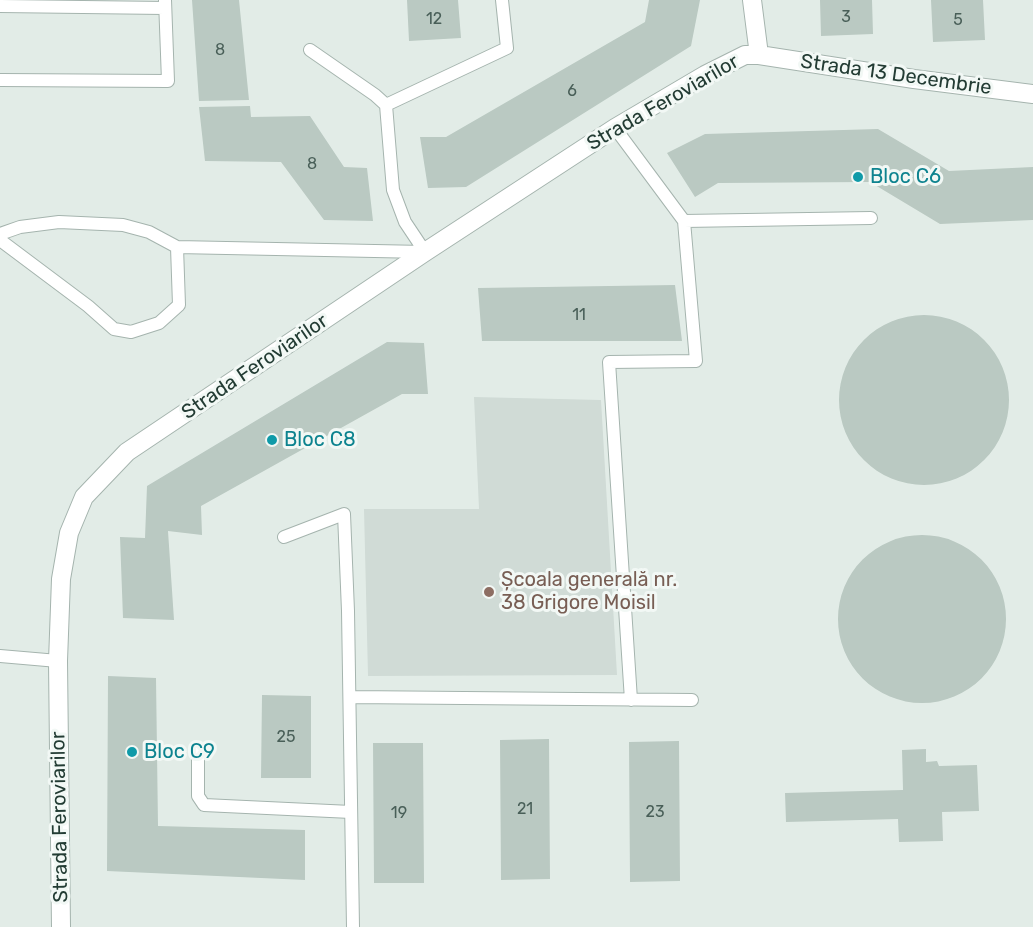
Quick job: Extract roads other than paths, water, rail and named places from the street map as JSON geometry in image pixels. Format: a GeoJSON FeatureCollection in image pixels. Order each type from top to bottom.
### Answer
{"type":"FeatureCollection","features":[{"type":"Feature","properties":{"kind":"street","name":"Strada Feroviarilor"},"geometry":{"type":"LineString","coordinates":[[61,927],[58,661],[61,579],[69,533],[84,497],[127,452],[425,252],[615,128],[728,62],[745,55],[759,55],[752,0]]}},
{"type":"Feature","properties":{"kind":"street","name":"Strada 13 Decembrie"},"geometry":{"type":"LineString","coordinates":[[759,55],[914,79],[1033,94]]}},
{"type":"Feature","properties":{"kind":"lane"},"geometry":{"type":"LineString","coordinates":[[386,105],[507,48],[502,0]]}},
{"type":"Feature","properties":{"kind":"lane"},"geometry":{"type":"LineString","coordinates":[[0,6],[165,4],[168,81],[0,80]]}},
{"type":"Feature","properties":{"kind":"lane"},"geometry":{"type":"LineString","coordinates":[[310,50],[386,105],[393,190],[405,222],[425,252]]}},
{"type":"Feature","properties":{"kind":"lane"},"geometry":{"type":"LineString","coordinates":[[615,128],[684,221],[696,362],[609,362],[631,700]]}},
{"type":"Feature","properties":{"kind":"lane"},"geometry":{"type":"LineString","coordinates":[[684,221],[871,218]]}},
{"type":"Feature","properties":{"kind":"lane"},"geometry":{"type":"LineString","coordinates":[[0,234],[20,227],[59,222],[123,225],[149,232],[177,247],[425,252]]}},
{"type":"Feature","properties":{"kind":"lane"},"geometry":{"type":"LineString","coordinates":[[0,240],[88,306],[114,329],[131,332],[159,323],[179,305],[177,247]]}},
{"type":"Feature","properties":{"kind":"lane"},"geometry":{"type":"LineString","coordinates":[[284,537],[344,514],[350,696],[353,927]]}},
{"type":"Feature","properties":{"kind":"lane"},"geometry":{"type":"LineString","coordinates":[[0,656],[58,661]]}},
{"type":"Feature","properties":{"kind":"lane"},"geometry":{"type":"LineString","coordinates":[[350,696],[692,700]]}},
{"type":"Feature","properties":{"kind":"lane"},"geometry":{"type":"LineString","coordinates":[[198,752],[198,796],[204,806],[351,812]]}},
{"type":"Feature","properties":{"kind":"place","name":"Bloc C6"},"geometry":{"type":"Point","coordinates":[858,177]}},
{"type":"Feature","properties":{"kind":"place","name":"Bloc C8"},"geometry":{"type":"Point","coordinates":[272,440]}},
{"type":"Feature","properties":{"kind":"place","name":"Școala generală nr. 38 Grigore Moisil"},"geometry":{"type":"Point","coordinates":[489,592]}},
{"type":"Feature","properties":{"kind":"place","name":"Bloc C9"},"geometry":{"type":"Point","coordinates":[132,752]}}]}
